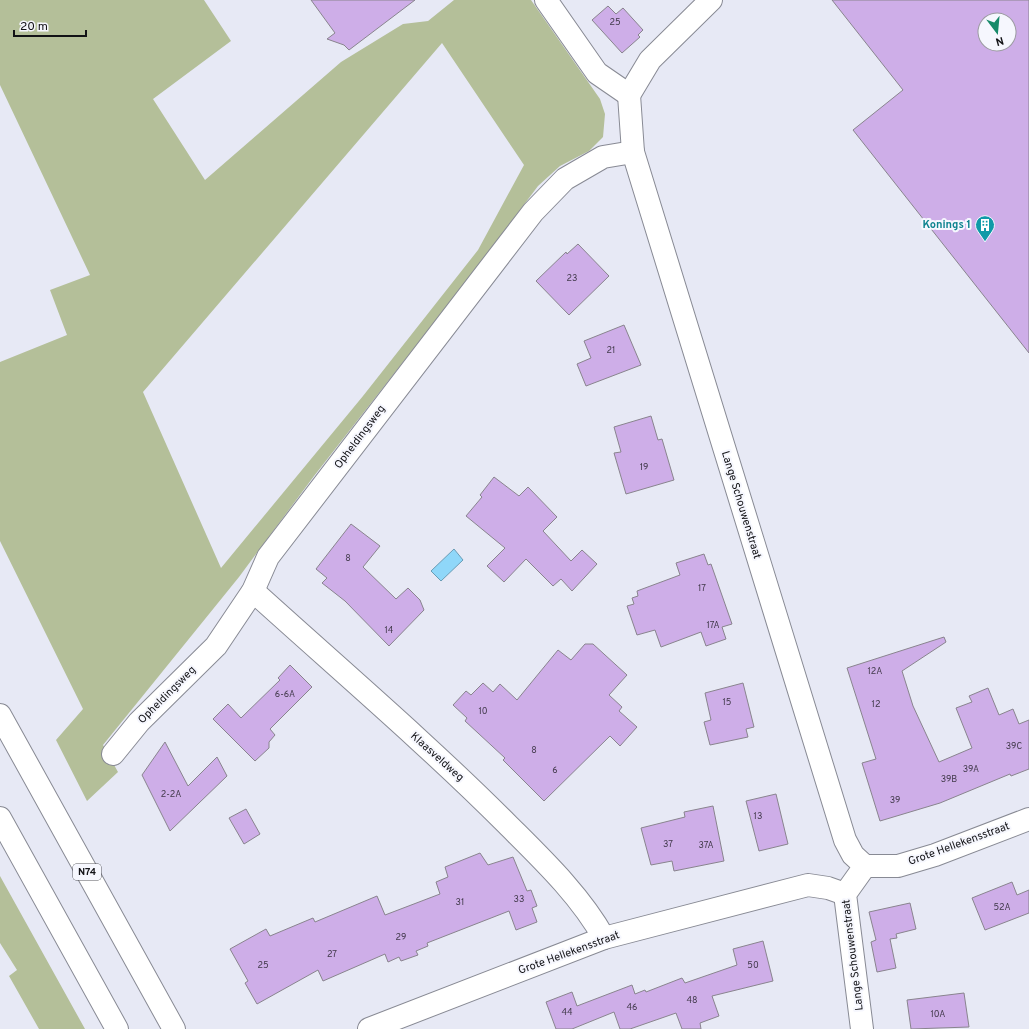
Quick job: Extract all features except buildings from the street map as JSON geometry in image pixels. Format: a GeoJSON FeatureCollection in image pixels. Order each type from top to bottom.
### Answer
{"type":"FeatureCollection","features":[{"type":"Feature","properties":{"kind":"main road"},"geometry":{"type":"LineString","coordinates":[[546,0],[597,73],[629,94],[650,60],[711,0]]}},
{"type":"Feature","properties":{"kind":"main road","name":"Lange Schouwenstraat"},"geometry":{"type":"LineString","coordinates":[[629,94],[633,152],[845,840],[853,855],[865,866],[845,894],[862,1029]]}},
{"type":"Feature","properties":{"kind":"main road","name":"Opheldingsweg"},"geometry":{"type":"LineString","coordinates":[[113,754],[139,722],[216,646],[253,591],[268,556],[533,212],[565,179],[603,157],[633,152]]}},
{"type":"Feature","properties":{"kind":"main road","name":"Klaasveldweg"},"geometry":{"type":"LineString","coordinates":[[253,591],[483,800],[533,850],[591,916],[604,938]]}},
{"type":"Feature","properties":{"kind":"main road","name":"N74"},"geometry":{"type":"LineString","coordinates":[[0,715],[174,1029]]}},
{"type":"Feature","properties":{"kind":"main road"},"geometry":{"type":"LineString","coordinates":[[0,818],[117,1029]]}},
{"type":"Feature","properties":{"kind":"main road","name":"Grote Hellekensstraat"},"geometry":{"type":"LineString","coordinates":[[865,866],[898,866],[935,855],[1029,819]]}},
{"type":"Feature","properties":{"kind":"main road","name":"Grote Hellekensstraat"},"geometry":{"type":"LineString","coordinates":[[369,1029],[604,938],[808,885],[828,888],[845,894]]}},
{"type":"Feature","properties":{"kind":"green space"},"geometry":{"type":"Polygon","coordinates":[[[0,0],[204,0],[231,41],[153,99],[205,180],[341,62],[403,24],[428,21],[454,0],[531,0],[600,99],[605,114],[603,137],[589,151],[560,166],[538,186],[475,270],[314,476],[239,577],[103,745],[118,772],[87,801],[56,740],[83,709],[0,541],[0,362],[67,335],[50,290],[90,275],[0,85],[0,0]],[[442,43],[143,392],[221,568],[363,396],[478,250],[524,165],[442,43]]]}},
{"type":"Feature","properties":{"kind":"green space"},"geometry":{"type":"Polygon","coordinates":[[[0,876],[85,1029],[39,1029],[9,976],[17,970],[0,943],[0,876]]]}},
{"type":"Feature","properties":{"kind":"water"},"geometry":{"type":"Polygon","coordinates":[[[454,549],[463,560],[441,581],[431,571],[454,549]]]}},
{"type":"Feature","properties":{"kind":"place","name":"Konings 1"},"geometry":{"type":"Point","coordinates":[985,242]}}]}
